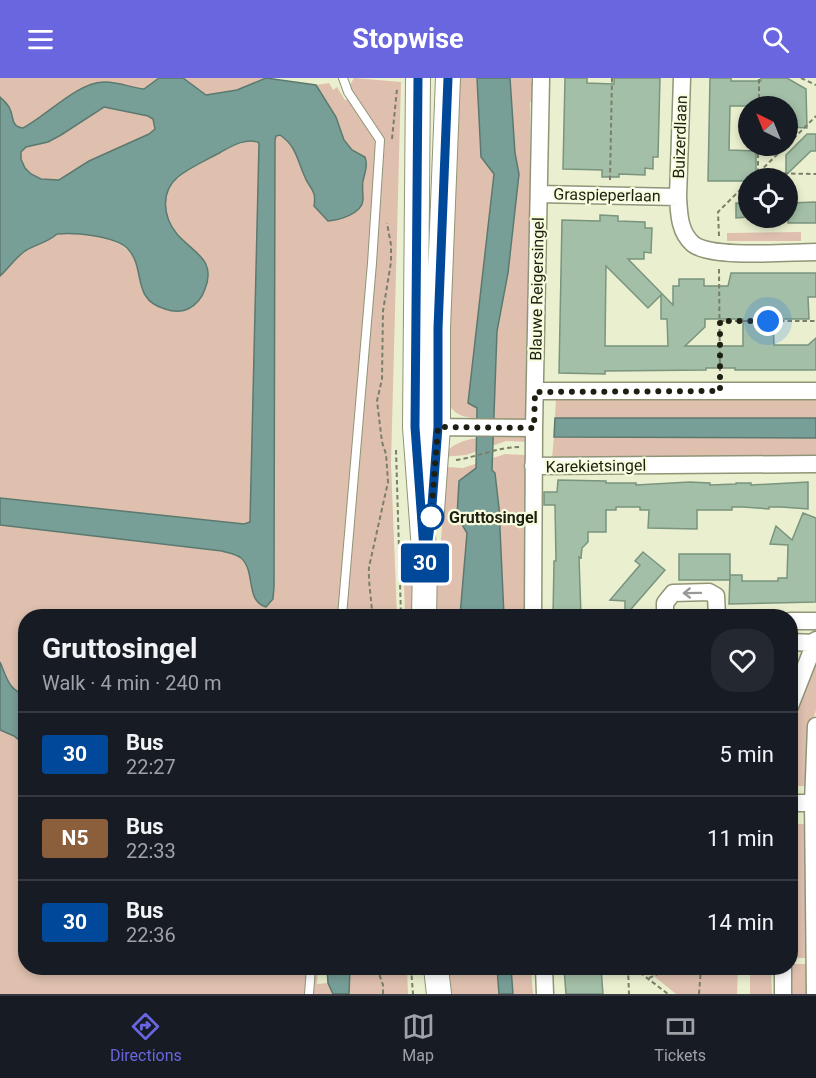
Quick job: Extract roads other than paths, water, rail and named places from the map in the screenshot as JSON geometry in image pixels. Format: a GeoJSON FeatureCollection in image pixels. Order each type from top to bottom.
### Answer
{"type":"FeatureCollection","features":[{"type":"Feature","properties":{"kind":"main road"},"geometry":{"type":"LineString","coordinates":[[424,609],[425,564],[438,427],[438,328],[448,78]]}},
{"type":"Feature","properties":{"kind":"main road"},"geometry":{"type":"LineString","coordinates":[[408,80],[438,427]]}},
{"type":"Feature","properties":{"kind":"main road"},"geometry":{"type":"LineString","coordinates":[[437,975],[439,994]]}},
{"type":"Feature","properties":{"kind":"street"},"geometry":{"type":"LineString","coordinates":[[443,78],[448,78]]}},
{"type":"Feature","properties":{"kind":"street","name":"Blauwe Reigersingel"},"geometry":{"type":"LineString","coordinates":[[535,392],[541,78]]}},
{"type":"Feature","properties":{"kind":"street","name":"Buizerdlaan"},"geometry":{"type":"LineString","coordinates":[[678,197],[682,78]]}},
{"type":"Feature","properties":{"kind":"street","name":"Graspieperlaan"},"geometry":{"type":"LineString","coordinates":[[539,194],[678,197],[679,220],[691,243],[702,249],[720,253],[816,252]]}},
{"type":"Feature","properties":{"kind":"street"},"geometry":{"type":"LineString","coordinates":[[438,427],[534,428],[535,392],[816,391]]}},
{"type":"Feature","properties":{"kind":"street","name":"Karekietsingel"},"geometry":{"type":"LineString","coordinates":[[534,428],[533,466],[816,464]]}},
{"type":"Feature","properties":{"kind":"street"},"geometry":{"type":"LineString","coordinates":[[533,466],[533,609]]}},
{"type":"Feature","properties":{"kind":"street"},"geometry":{"type":"LineString","coordinates":[[665,609],[665,603],[673,593],[709,592],[716,596],[717,609]]}},
{"type":"Feature","properties":{"kind":"street"},"geometry":{"type":"LineString","coordinates":[[798,621],[816,621]]}},
{"type":"Feature","properties":{"kind":"street"},"geometry":{"type":"LineString","coordinates":[[798,642],[816,642],[798,686]]}},
{"type":"Feature","properties":{"kind":"street"},"geometry":{"type":"LineString","coordinates":[[814,994],[816,726]]}},
{"type":"Feature","properties":{"kind":"street"},"geometry":{"type":"LineString","coordinates":[[798,803],[814,803]]}},
{"type":"Feature","properties":{"kind":"street"},"geometry":{"type":"LineString","coordinates":[[544,975],[545,994]]}},
{"type":"Feature","properties":{"kind":"street"},"geometry":{"type":"LineString","coordinates":[[783,975],[783,994]]}},
{"type":"Feature","properties":{"kind":"lane"},"geometry":{"type":"LineString","coordinates":[[343,78],[348,92],[380,140],[372,263],[343,609]]}},
{"type":"Feature","properties":{"kind":"lane"},"geometry":{"type":"LineString","coordinates":[[309,994],[310,975]]}},
{"type":"Feature","properties":{"kind":"water"},"geometry":{"type":"Polygon","coordinates":[[[159,78],[183,78],[206,95],[237,90],[266,78],[316,85],[336,117],[344,140],[352,150],[365,157],[366,160],[362,205],[354,213],[328,221],[314,206],[313,192],[293,148],[280,135],[276,136],[275,140],[274,587],[273,599],[266,607],[255,599],[246,564],[241,558],[232,554],[0,525],[0,498],[244,524],[250,522],[259,143],[250,141],[230,147],[183,173],[168,190],[166,212],[172,227],[201,257],[208,270],[208,279],[202,295],[188,309],[174,311],[154,304],[143,291],[133,256],[127,248],[113,240],[94,236],[57,234],[25,251],[0,276],[0,97],[9,107],[16,126],[23,128],[72,94],[93,84],[108,82],[144,89],[159,78]],[[104,107],[48,142],[26,147],[21,152],[21,159],[31,174],[41,179],[59,180],[89,161],[149,134],[155,129],[153,119],[104,107]]]}},
{"type":"Feature","properties":{"kind":"water"},"geometry":{"type":"Polygon","coordinates":[[[477,78],[510,78],[515,153],[519,174],[508,273],[497,331],[492,470],[495,473],[499,508],[504,609],[461,609],[467,533],[457,516],[459,481],[476,468],[477,408],[468,403],[494,174],[481,157],[477,78]]]}},
{"type":"Feature","properties":{"kind":"water"},"geometry":{"type":"Polygon","coordinates":[[[555,418],[816,418],[816,438],[554,437],[555,418]]]}},
{"type":"Feature","properties":{"kind":"water"},"geometry":{"type":"Polygon","coordinates":[[[0,662],[6,677],[18,692],[18,739],[0,730],[0,662]]]}},
{"type":"Feature","properties":{"kind":"water"},"geometry":{"type":"Polygon","coordinates":[[[327,975],[350,975],[349,994],[333,994],[327,975]]]}},
{"type":"Feature","properties":{"kind":"water"},"geometry":{"type":"Polygon","coordinates":[[[498,975],[512,975],[513,994],[499,994],[498,975]]]}},
{"type":"Feature","properties":{"kind":"place","name":"Gruttosingel"},"geometry":{"type":"Point","coordinates":[431,517]}}]}
